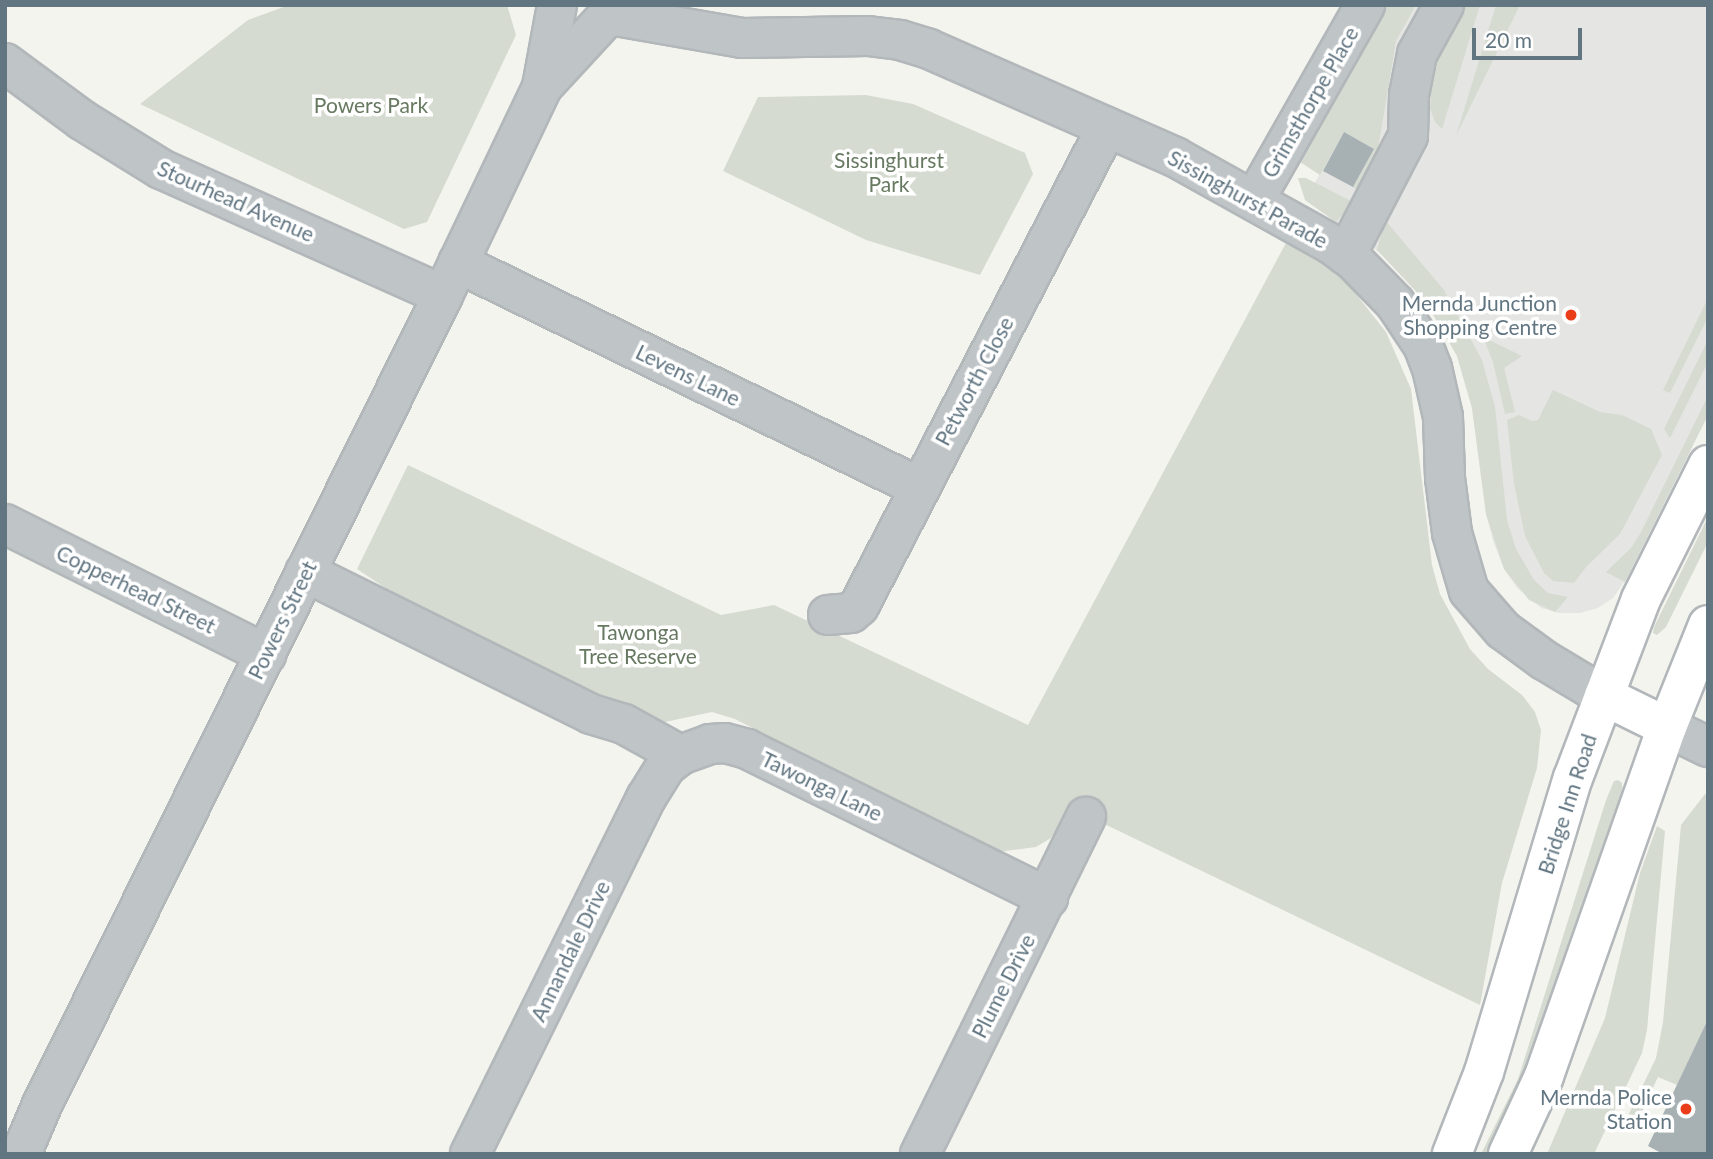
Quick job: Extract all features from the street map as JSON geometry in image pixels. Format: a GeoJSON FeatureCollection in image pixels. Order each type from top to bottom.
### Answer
{"type":"FeatureCollection","features":[{"type":"Feature","properties":{"kind":"main road","name":"Bridge Inn Road"},"geometry":{"type":"LineString","coordinates":[[1452,1154],[1484,1072],[1571,785],[1604,696],[1641,599],[1708,465]]}},
{"type":"Feature","properties":{"kind":"main road"},"geometry":{"type":"LineString","coordinates":[[1508,1154],[1544,1076],[1667,727],[1708,625]]}},
{"type":"Feature","properties":{"kind":"main road"},"geometry":{"type":"LineString","coordinates":[[1604,696],[1667,727]]}},
{"type":"Feature","properties":{"kind":"street","name":"Sissinghurst Parade"},"geometry":{"type":"LineString","coordinates":[[558,5],[578,19],[616,14],[752,38],[868,36],[900,40],[929,49],[1175,158],[1309,229],[1346,255],[1395,303],[1423,345],[1432,368],[1443,417],[1445,478],[1452,533],[1469,591],[1503,630],[1545,660],[1604,696]]}},
{"type":"Feature","properties":{"kind":"street","name":"Powers Street"},"geometry":{"type":"LineString","coordinates":[[21,1154],[451,279],[542,86],[558,5]]}},
{"type":"Feature","properties":{"kind":"street","name":"Sissinghurst Parade"},"geometry":{"type":"LineString","coordinates":[[681,5],[711,30]]}},
{"type":"Feature","properties":{"kind":"street","name":"Grimsthorpe Place"},"geometry":{"type":"LineString","coordinates":[[1255,199],[1365,5]]}},
{"type":"Feature","properties":{"kind":"street"},"geometry":{"type":"LineString","coordinates":[[1346,255],[1408,136],[1409,95],[1418,54],[1444,5]]}},
{"type":"Feature","properties":{"kind":"street","name":"Powers Street"},"geometry":{"type":"LineString","coordinates":[[542,86],[616,14]]}},
{"type":"Feature","properties":{"kind":"street","name":"Stourhead Avenue"},"geometry":{"type":"LineString","coordinates":[[5,63],[82,120],[161,169],[451,279]]}},
{"type":"Feature","properties":{"kind":"street","name":"Petworth Close"},"geometry":{"type":"LineString","coordinates":[[828,615],[851,613],[859,606],[1107,127]]}},
{"type":"Feature","properties":{"kind":"street","name":"Levens Lane"},"geometry":{"type":"LineString","coordinates":[[451,279],[919,487]]}},
{"type":"Feature","properties":{"kind":"street","name":"Copperhead Street"},"geometry":{"type":"LineString","coordinates":[[5,524],[266,654]]}},
{"type":"Feature","properties":{"kind":"street"},"geometry":{"type":"LineString","coordinates":[[305,572],[591,714],[624,724],[680,755]]}},
{"type":"Feature","properties":{"kind":"street"},"geometry":{"type":"LineString","coordinates":[[591,714],[654,782]]}},
{"type":"Feature","properties":{"kind":"street"},"geometry":{"type":"LineString","coordinates":[[1667,727],[1708,747]]}},
{"type":"Feature","properties":{"kind":"street","name":"Tawonga Lane"},"geometry":{"type":"LineString","coordinates":[[680,755],[710,744],[725,743],[747,749],[1048,898]]}},
{"type":"Feature","properties":{"kind":"street","name":"Annandale Drive"},"geometry":{"type":"LineString","coordinates":[[470,1154],[654,782],[680,755]]}},
{"type":"Feature","properties":{"kind":"street","name":"Plume Drive"},"geometry":{"type":"LineString","coordinates":[[920,1154],[1086,817]]}},
{"type":"Feature","properties":{"kind":"shaded area","name":"Mernda Junction Shopping Centre"},"geometry":{"type":"Polygon","coordinates":[[[1416,5],[1708,5],[1708,415],[1627,578],[1613,598],[1598,608],[1580,613],[1559,613],[1541,608],[1517,588],[1504,569],[1493,541],[1486,514],[1472,408],[1457,356],[1443,328],[1425,301],[1383,255],[1305,200],[1416,5]]]}},
{"type":"Feature","properties":{"kind":"green space","name":"Powers Park"},"geometry":{"type":"Polygon","coordinates":[[[289,5],[507,5],[516,35],[427,222],[404,229],[140,104],[248,20],[289,5]]]}},
{"type":"Feature","properties":{"kind":"green space"},"geometry":{"type":"Polygon","coordinates":[[[1387,5],[1416,5],[1396,41],[1376,161],[1360,191],[1353,187],[1374,149],[1344,132],[1320,175],[1300,162],[1387,5]]]}},
{"type":"Feature","properties":{"kind":"green space"},"geometry":{"type":"Polygon","coordinates":[[[1466,5],[1480,5],[1442,129],[1435,122],[1430,108],[1433,70],[1466,5]]]}},
{"type":"Feature","properties":{"kind":"green space"},"geometry":{"type":"Polygon","coordinates":[[[1496,5],[1520,5],[1456,136],[1496,5]]]}},
{"type":"Feature","properties":{"kind":"green space","name":"Sissinghurst Park"},"geometry":{"type":"Polygon","coordinates":[[[866,95],[913,104],[1025,153],[1033,174],[980,275],[866,240],[723,171],[758,97],[866,95]]]}},
{"type":"Feature","properties":{"kind":"green space"},"geometry":{"type":"Polygon","coordinates":[[[1298,178],[1306,178],[1353,202],[1336,222],[1305,200],[1298,178]]]}},
{"type":"Feature","properties":{"kind":"green space"},"geometry":{"type":"Polygon","coordinates":[[[1385,220],[1444,290],[1482,360],[1495,407],[1507,520],[1516,549],[1534,580],[1548,593],[1568,597],[1555,612],[1529,600],[1504,569],[1486,514],[1472,408],[1457,356],[1425,301],[1377,250],[1385,220]]]}},
{"type":"Feature","properties":{"kind":"green space","name":"Tawonga Tree Reserve"},"geometry":{"type":"Polygon","coordinates":[[[1287,241],[1328,266],[1348,284],[1386,332],[1411,389],[1432,565],[1440,594],[1470,649],[1488,669],[1522,695],[1535,712],[1541,730],[1537,768],[1502,883],[1480,1005],[1069,807],[1051,838],[1036,847],[998,852],[735,719],[712,712],[665,722],[648,720],[390,591],[357,569],[408,465],[721,615],[774,605],[1028,725],[1287,241]]]}},
{"type":"Feature","properties":{"kind":"green space"},"geometry":{"type":"Polygon","coordinates":[[[1708,298],[1708,317],[1670,393],[1663,390],[1708,298]]]}},
{"type":"Feature","properties":{"kind":"green space"},"geometry":{"type":"Polygon","coordinates":[[[1483,337],[1522,356],[1504,368],[1515,412],[1505,414],[1493,362],[1483,337]]]}},
{"type":"Feature","properties":{"kind":"green space"},"geometry":{"type":"Polygon","coordinates":[[[1708,340],[1708,362],[1670,438],[1664,429],[1708,340]]]}},
{"type":"Feature","properties":{"kind":"green space"},"geometry":{"type":"Polygon","coordinates":[[[1553,390],[1600,412],[1622,415],[1651,429],[1662,455],[1620,534],[1586,567],[1574,583],[1553,581],[1544,573],[1525,536],[1514,484],[1507,420],[1519,415],[1532,421],[1538,420],[1553,390]]]}},
{"type":"Feature","properties":{"kind":"green space"},"geometry":{"type":"Polygon","coordinates":[[[1708,396],[1708,415],[1625,582],[1606,572],[1631,548],[1640,534],[1708,396]]]}},
{"type":"Feature","properties":{"kind":"green space"},"geometry":{"type":"Polygon","coordinates":[[[1708,517],[1708,542],[1666,627],[1657,635],[1653,633],[1654,627],[1708,517]]]}},
{"type":"Feature","properties":{"kind":"green space"},"geometry":{"type":"Polygon","coordinates":[[[1614,781],[1622,783],[1622,793],[1556,999],[1493,1154],[1481,1154],[1518,1079],[1606,800],[1614,781]]]}},
{"type":"Feature","properties":{"kind":"green space"},"geometry":{"type":"Polygon","coordinates":[[[1705,794],[1708,795],[1708,1019],[1677,1085],[1658,1077],[1635,1127],[1625,1122],[1656,1058],[1663,1022],[1681,825],[1705,794]]]}},
{"type":"Feature","properties":{"kind":"green space"},"geometry":{"type":"Polygon","coordinates":[[[1657,826],[1665,831],[1647,1030],[1642,1053],[1594,1154],[1547,1154],[1605,1018],[1640,873],[1657,826]]]}},
{"type":"Feature","properties":{"kind":"building"},"geometry":{"type":"Polygon","coordinates":[[[1344,132],[1374,149],[1353,187],[1323,171],[1344,132]]]}},
{"type":"Feature","properties":{"kind":"building","name":"Mernda Police Station"},"geometry":{"type":"Polygon","coordinates":[[[1708,1019],[1708,1154],[1663,1154],[1648,1146],[1708,1019]]]}},
{"type":"Feature","properties":{"kind":"place","name":"Mernda Junction Shopping Centre"},"geometry":{"type":"Point","coordinates":[1571,315]}},
{"type":"Feature","properties":{"kind":"place","name":"Mernda Police Station"},"geometry":{"type":"Point","coordinates":[1686,1109]}}]}
